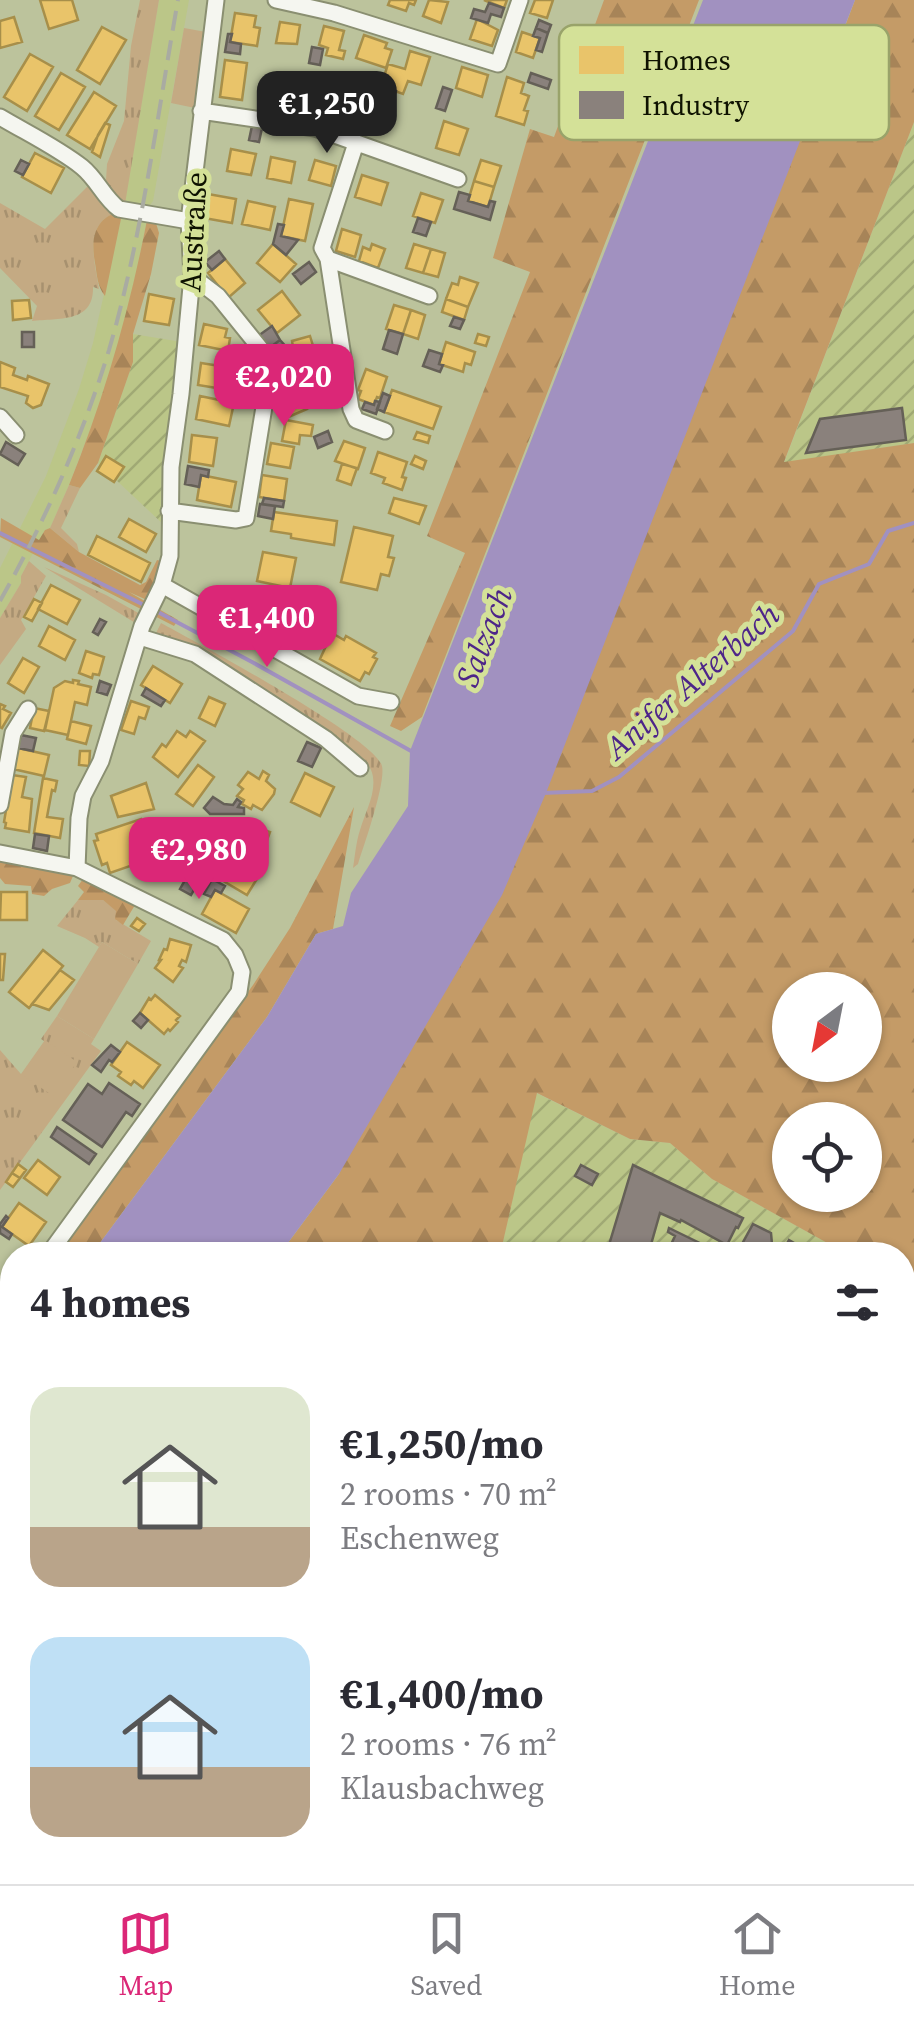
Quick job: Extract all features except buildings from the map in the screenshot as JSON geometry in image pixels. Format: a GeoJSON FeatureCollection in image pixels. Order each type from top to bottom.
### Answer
{"type":"FeatureCollection","features":[{"type":"Feature","properties":{"kind":"street","name":"Austraße"},"geometry":{"type":"LineString","coordinates":[[77,868],[83,796],[101,761],[141,631],[161,588],[170,556],[171,467],[192,276],[189,221],[216,0]]}},
{"type":"Feature","properties":{"kind":"street"},"geometry":{"type":"LineString","coordinates":[[276,0],[334,12],[498,64],[520,0]]}},
{"type":"Feature","properties":{"kind":"street"},"geometry":{"type":"LineString","coordinates":[[201,111],[314,128],[458,178]]}},
{"type":"Feature","properties":{"kind":"street"},"geometry":{"type":"LineString","coordinates":[[0,117],[81,166],[119,208],[189,221]]}},
{"type":"Feature","properties":{"kind":"street"},"geometry":{"type":"LineString","coordinates":[[356,143],[322,248],[328,260],[351,409],[356,420],[385,432]]}},
{"type":"Feature","properties":{"kind":"street"},"geometry":{"type":"LineString","coordinates":[[328,260],[429,296]]}},
{"type":"Feature","properties":{"kind":"street"},"geometry":{"type":"LineString","coordinates":[[169,511],[246,518],[270,376],[264,353],[218,296],[192,276]]}},
{"type":"Feature","properties":{"kind":"street"},"geometry":{"type":"LineString","coordinates":[[0,418],[16,435]]}},
{"type":"Feature","properties":{"kind":"street"},"geometry":{"type":"LineString","coordinates":[[161,588],[358,696],[391,702]]}},
{"type":"Feature","properties":{"kind":"street"},"geometry":{"type":"LineString","coordinates":[[141,631],[195,654],[326,739],[360,768]]}},
{"type":"Feature","properties":{"kind":"street"},"geometry":{"type":"LineString","coordinates":[[0,805],[13,733],[28,709]]}},
{"type":"Feature","properties":{"kind":"street"},"geometry":{"type":"LineString","coordinates":[[0,852],[77,868],[223,940],[236,955],[242,972],[239,992],[57,1242]]}},
{"type":"Feature","properties":{"kind":"shaded area"},"geometry":{"type":"Polygon","coordinates":[[[159,0],[189,0],[131,300],[103,396],[69,485],[0,618],[0,568],[46,476],[93,343],[125,200],[159,0]]]}},
{"type":"Feature","properties":{"kind":"shaded area"},"geometry":{"type":"Polygon","coordinates":[[[914,122],[914,443],[784,463],[914,122]]]}},
{"type":"Feature","properties":{"kind":"shaded area"},"geometry":{"type":"Polygon","coordinates":[[[133,334],[182,342],[164,525],[98,463],[133,362],[133,334]]]}},
{"type":"Feature","properties":{"kind":"shaded area"},"geometry":{"type":"Polygon","coordinates":[[[536,1093],[630,1139],[670,1143],[712,1179],[826,1242],[503,1242],[536,1093]]]}},
{"type":"Feature","properties":{"kind":"green space"},"geometry":{"type":"Polygon","coordinates":[[[140,0],[159,0],[125,204],[117,200],[106,180],[107,164],[124,121],[140,0]]]}},
{"type":"Feature","properties":{"kind":"green space"},"geometry":{"type":"Polygon","coordinates":[[[604,0],[699,0],[689,25],[595,25],[604,0]]]}},
{"type":"Feature","properties":{"kind":"green space"},"geometry":{"type":"Polygon","coordinates":[[[855,0],[914,0],[914,122],[784,462],[914,443],[914,1242],[826,1242],[712,1179],[670,1143],[630,1139],[537,1093],[503,1242],[289,1242],[339,1174],[798,140],[889,140],[889,25],[845,25],[855,0]]]}},
{"type":"Feature","properties":{"kind":"green space"},"geometry":{"type":"Polygon","coordinates":[[[184,28],[206,32],[195,108],[171,103],[184,28]]]}},
{"type":"Feature","properties":{"kind":"green space"},"geometry":{"type":"Polygon","coordinates":[[[559,123],[559,140],[645,140],[422,717],[401,731],[390,726],[465,553],[427,536],[530,272],[493,258],[530,129],[554,137],[559,123]]]}},
{"type":"Feature","properties":{"kind":"green space"},"geometry":{"type":"Polygon","coordinates":[[[90,184],[98,199],[115,213],[98,226],[95,235],[99,289],[93,287],[92,299],[81,313],[32,321],[37,306],[0,268],[0,203],[45,229],[90,184]]]}},
{"type":"Feature","properties":{"kind":"green space"},"geometry":{"type":"Polygon","coordinates":[[[115,213],[122,214],[105,296],[98,280],[94,240],[102,221],[115,213]]]}},
{"type":"Feature","properties":{"kind":"green space"},"geometry":{"type":"Polygon","coordinates":[[[147,220],[156,223],[159,233],[133,334],[133,362],[98,463],[80,488],[69,485],[114,355],[147,220]]]}},
{"type":"Feature","properties":{"kind":"green space"},"geometry":{"type":"Polygon","coordinates":[[[69,485],[80,488],[61,528],[77,544],[79,552],[50,528],[69,485]]]}},
{"type":"Feature","properties":{"kind":"green space"},"geometry":{"type":"Polygon","coordinates":[[[1,518],[39,540],[50,528],[79,552],[140,585],[146,582],[157,560],[166,562],[149,601],[129,592],[178,620],[174,626],[0,537],[1,518]]]}},
{"type":"Feature","properties":{"kind":"green space"},"geometry":{"type":"Polygon","coordinates":[[[29,561],[46,576],[21,620],[26,629],[0,665],[0,618],[29,561]]]}},
{"type":"Feature","properties":{"kind":"green space"},"geometry":{"type":"Polygon","coordinates":[[[44,567],[106,595],[142,615],[137,624],[44,567]]]}},
{"type":"Feature","properties":{"kind":"green space"},"geometry":{"type":"Polygon","coordinates":[[[161,623],[318,713],[372,753],[382,766],[381,786],[358,864],[353,868],[373,785],[371,770],[360,756],[308,720],[155,635],[161,623]]]}},
{"type":"Feature","properties":{"kind":"green space"},"geometry":{"type":"Polygon","coordinates":[[[354,807],[333,929],[316,934],[267,1017],[101,1242],[67,1242],[253,985],[290,928],[354,807]]]}},
{"type":"Feature","properties":{"kind":"green space"},"geometry":{"type":"Polygon","coordinates":[[[0,860],[73,876],[70,883],[44,896],[32,894],[31,886],[5,884],[0,878],[0,860]]]}},
{"type":"Feature","properties":{"kind":"green space"},"geometry":{"type":"Polygon","coordinates":[[[83,879],[135,905],[123,925],[115,919],[116,911],[103,900],[78,900],[84,892],[78,886],[83,879]]]}},
{"type":"Feature","properties":{"kind":"green space"},"geometry":{"type":"Polygon","coordinates":[[[78,900],[103,900],[117,911],[116,920],[151,941],[138,964],[102,942],[99,947],[57,926],[78,900]]]}},
{"type":"Feature","properties":{"kind":"green space"},"geometry":{"type":"Polygon","coordinates":[[[102,942],[138,964],[94,1039],[57,1016],[102,942]]]}},
{"type":"Feature","properties":{"kind":"green space"},"geometry":{"type":"Polygon","coordinates":[[[57,1016],[94,1039],[91,1044],[101,1051],[0,1190],[0,1050],[21,1074],[76,1063],[41,1039],[57,1016]]]}},
{"type":"Feature","properties":{"kind":"green space"},"geometry":{"type":"Polygon","coordinates":[[[45,1040],[77,1062],[53,1096],[21,1074],[45,1040]]]}},
{"type":"Feature","properties":{"kind":"water"},"geometry":{"type":"Polygon","coordinates":[[[703,0],[855,0],[845,25],[693,25],[703,0]]]}},
{"type":"Feature","properties":{"kind":"water","name":"Salzach"},"geometry":{"type":"Polygon","coordinates":[[[648,140],[800,140],[546,793],[502,895],[339,1174],[289,1242],[101,1242],[267,1017],[316,934],[343,926],[351,893],[408,806],[410,751],[648,140]]]}},
{"type":"Feature","properties":{"kind":"waterway","name":"Anifer Alterbach"},"geometry":{"type":"LineString","coordinates":[[542,793],[592,791],[619,777],[793,631],[819,584],[869,564],[888,531],[914,523]]}},
{"type":"Feature","properties":{"kind":"waterway"},"geometry":{"type":"LineString","coordinates":[[0,533],[148,607]]}},
{"type":"Feature","properties":{"kind":"waterway"},"geometry":{"type":"LineString","coordinates":[[156,611],[411,751]]}},
{"type":"Feature","properties":{"kind":"railway"},"geometry":{"type":"LineString","coordinates":[[0,601],[61,478],[109,350],[140,220],[178,0]]}}]}
